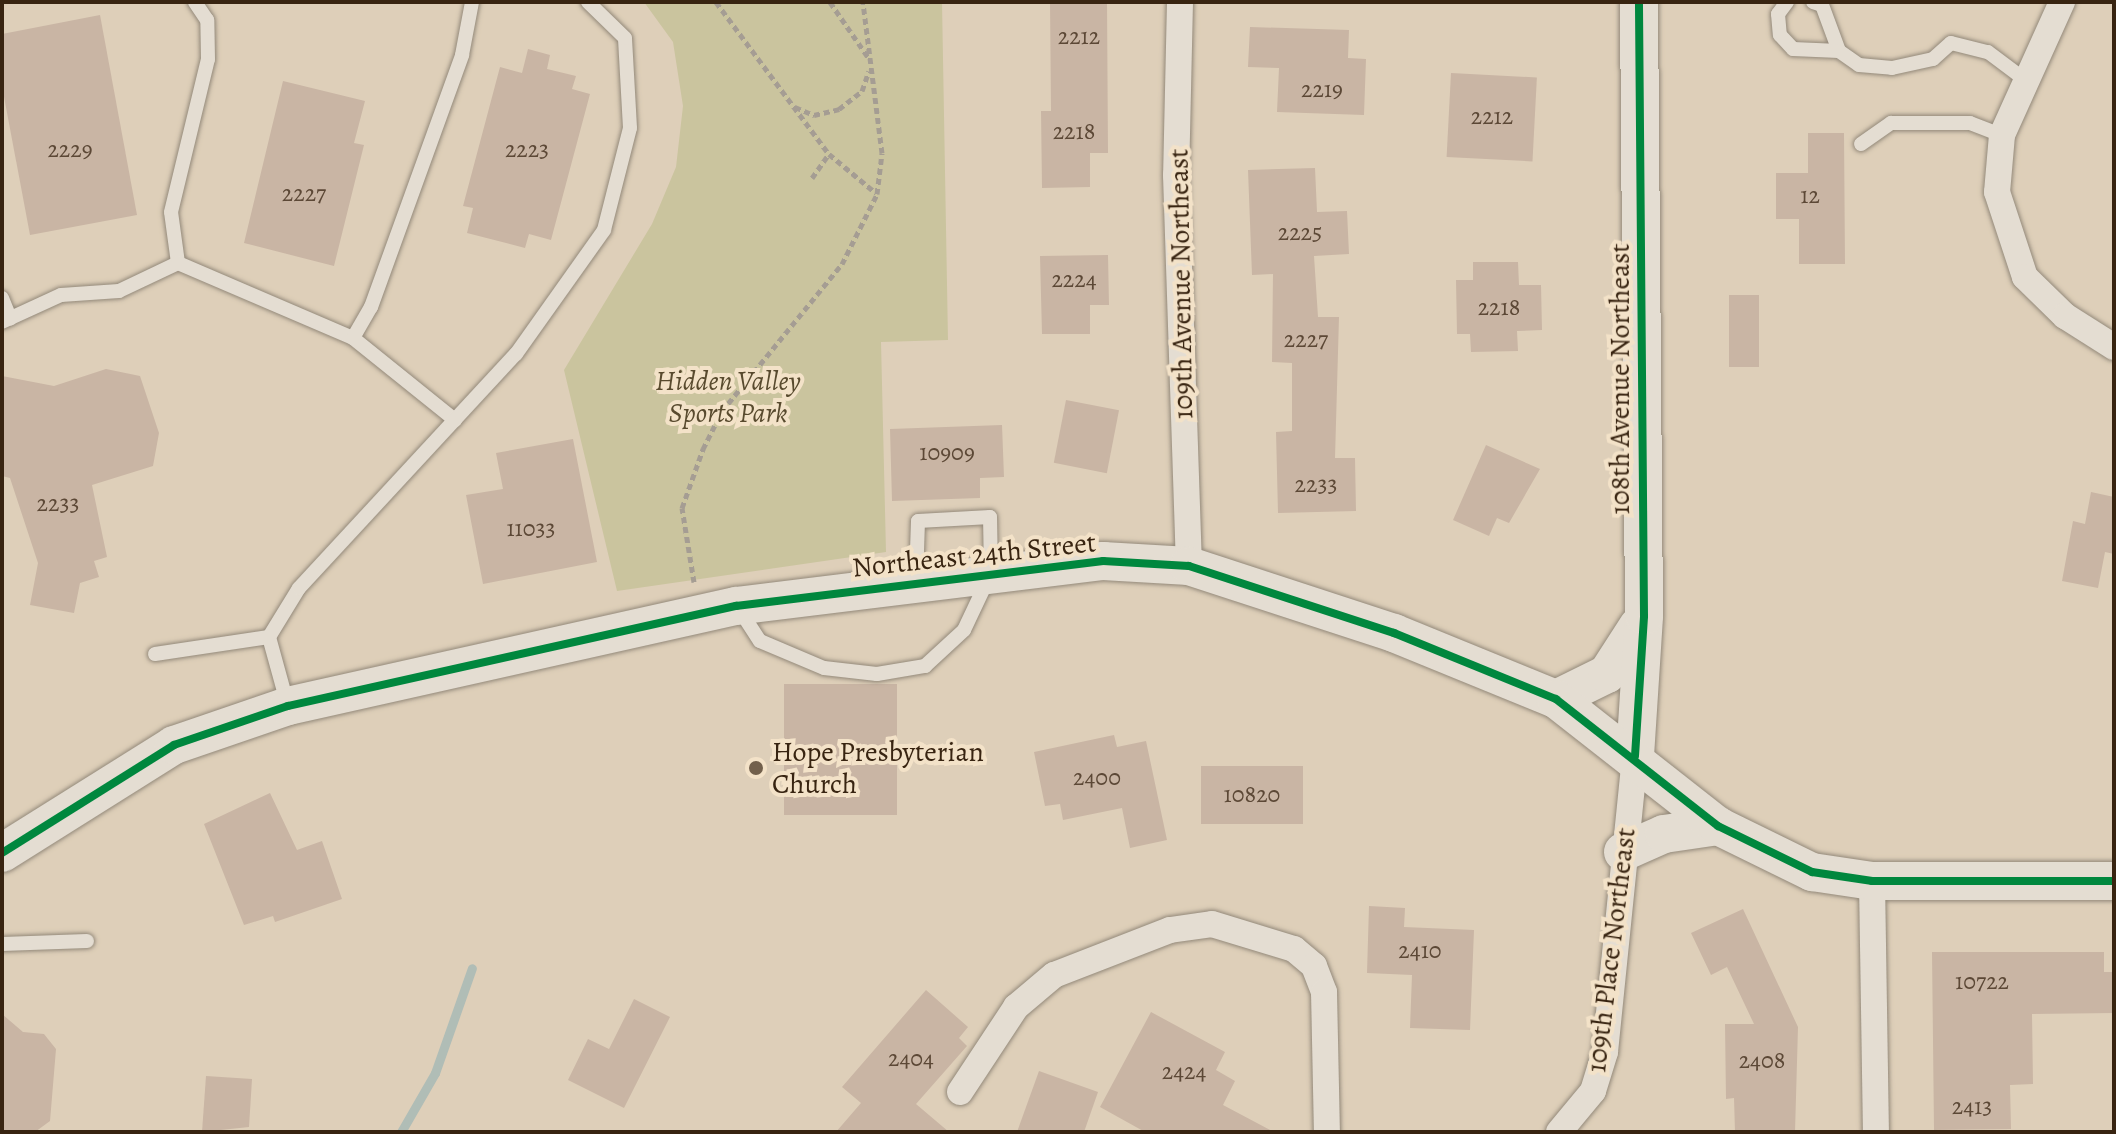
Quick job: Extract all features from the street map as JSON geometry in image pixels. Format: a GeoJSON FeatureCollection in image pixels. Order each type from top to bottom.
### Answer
{"type":"FeatureCollection","features":[{"type":"Feature","properties":{"kind":"main road","name":"108th Avenue Northeast"},"geometry":{"type":"LineString","coordinates":[[1635,756],[1644,616],[1639,2]]}},
{"type":"Feature","properties":{"kind":"main road","name":"Northeast 24th Street"},"geometry":{"type":"LineString","coordinates":[[2,853],[174,745],[288,706],[736,606],[916,581],[1103,561],[1189,566],[1394,633],[1556,699],[1635,756],[1718,826],[1812,872],[1872,881],[2114,881]]}},
{"type":"Feature","properties":{"kind":"main road"},"geometry":{"type":"LineString","coordinates":[[1556,699],[1607,674],[1644,616]]}},
{"type":"Feature","properties":{"kind":"main road"},"geometry":{"type":"LineString","coordinates":[[1623,852],[1664,834],[1718,826]]}},
{"type":"Feature","properties":{"kind":"street","name":"109th Avenue Northeast"},"geometry":{"type":"LineString","coordinates":[[1180,2],[1176,175],[1189,566]]}},
{"type":"Feature","properties":{"kind":"street"},"geometry":{"type":"LineString","coordinates":[[2062,2],[2024,79],[2002,135],[1997,192],[2025,277],[2065,316],[2114,347]]}},
{"type":"Feature","properties":{"kind":"street","name":"109th Place Northeast"},"geometry":{"type":"LineString","coordinates":[[1559,1132],[1593,1091],[1605,1052],[1635,756]]}},
{"type":"Feature","properties":{"kind":"street"},"geometry":{"type":"LineString","coordinates":[[1872,881],[1876,1132]]}},
{"type":"Feature","properties":{"kind":"street"},"geometry":{"type":"LineString","coordinates":[[960,1092],[1016,1007],[1054,975],[1170,930],[1212,924],[1294,949],[1314,966],[1324,992],[1327,1132]]}},
{"type":"Feature","properties":{"kind":"lane"},"geometry":{"type":"LineString","coordinates":[[178,263],[171,212],[208,59],[207,20],[195,2]]}},
{"type":"Feature","properties":{"kind":"lane"},"geometry":{"type":"LineString","coordinates":[[353,338],[371,307],[462,55],[472,2]]}},
{"type":"Feature","properties":{"kind":"lane"},"geometry":{"type":"LineString","coordinates":[[288,706],[269,637],[299,588],[516,354],[604,230],[630,128],[625,38],[588,2]]}},
{"type":"Feature","properties":{"kind":"lane"},"geometry":{"type":"LineString","coordinates":[[1787,2],[1778,14],[1780,35],[1793,49],[1839,51],[1859,65],[1892,68],[1933,59],[1951,43],[1988,52],[2024,79]]}},
{"type":"Feature","properties":{"kind":"lane"},"geometry":{"type":"LineString","coordinates":[[1813,2],[1822,5],[1839,51]]}},
{"type":"Feature","properties":{"kind":"lane"},"geometry":{"type":"LineString","coordinates":[[1861,144],[1891,123],[1970,123],[2002,135]]}},
{"type":"Feature","properties":{"kind":"lane"},"geometry":{"type":"LineString","coordinates":[[2,298],[6,320],[61,295],[119,291],[178,263],[353,338],[455,420]]}},
{"type":"Feature","properties":{"kind":"lane"},"geometry":{"type":"LineString","coordinates":[[736,606],[760,641],[777,653],[877,674],[925,666],[946,651],[964,630],[991,573],[990,517],[918,521],[916,581]]}},
{"type":"Feature","properties":{"kind":"lane"},"geometry":{"type":"LineString","coordinates":[[155,654],[269,637]]}},
{"type":"Feature","properties":{"kind":"lane"},"geometry":{"type":"LineString","coordinates":[[2,944],[87,941]]}},
{"type":"Feature","properties":{"kind":"path"},"geometry":{"type":"LineString","coordinates":[[719,2],[722,15],[829,154],[877,194]]}},
{"type":"Feature","properties":{"kind":"path"},"geometry":{"type":"LineString","coordinates":[[790,105],[814,115],[839,109],[862,91],[870,64],[830,2]]}},
{"type":"Feature","properties":{"kind":"path"},"geometry":{"type":"LineString","coordinates":[[695,591],[682,508],[703,449],[722,411],[842,264],[877,194],[882,153],[870,64],[871,32],[863,2]]}},
{"type":"Feature","properties":{"kind":"path"},"geometry":{"type":"LineString","coordinates":[[812,178],[829,154]]}},
{"type":"Feature","properties":{"kind":"green space","name":"Hidden Valley Sports Park"},"geometry":{"type":"Polygon","coordinates":[[[644,2],[942,2],[948,340],[881,342],[886,552],[617,591],[564,370],[652,224],[676,167],[683,106],[673,42],[644,2]]]}},
{"type":"Feature","properties":{"kind":"building"},"geometry":{"type":"Polygon","coordinates":[[[1050,2],[1107,2],[1108,153],[1090,153],[1090,187],[1042,188],[1041,111],[1051,111],[1050,2]]]}},
{"type":"Feature","properties":{"kind":"building"},"geometry":{"type":"Polygon","coordinates":[[[100,15],[137,215],[30,235],[2,86],[2,34],[100,15]]]}},
{"type":"Feature","properties":{"kind":"building"},"geometry":{"type":"Polygon","coordinates":[[[1250,27],[1349,30],[1348,58],[1366,59],[1364,115],[1277,112],[1279,68],[1248,67],[1250,27]]]}},
{"type":"Feature","properties":{"kind":"building"},"geometry":{"type":"Polygon","coordinates":[[[528,49],[550,55],[547,69],[576,76],[572,89],[590,94],[551,240],[529,234],[525,248],[467,233],[473,208],[463,206],[500,67],[522,73],[528,49]]]}},
{"type":"Feature","properties":{"kind":"building"},"geometry":{"type":"Polygon","coordinates":[[[1451,73],[1537,78],[1532,161],[1447,157],[1451,73]]]}},
{"type":"Feature","properties":{"kind":"building"},"geometry":{"type":"Polygon","coordinates":[[[283,81],[365,101],[354,143],[364,145],[334,266],[244,243],[283,81]]]}},
{"type":"Feature","properties":{"kind":"building"},"geometry":{"type":"Polygon","coordinates":[[[1808,133],[1844,133],[1845,264],[1799,264],[1799,219],[1776,219],[1776,173],[1808,173],[1808,133]]]}},
{"type":"Feature","properties":{"kind":"building"},"geometry":{"type":"Polygon","coordinates":[[[1315,168],[1317,212],[1347,211],[1349,254],[1314,256],[1318,317],[1339,317],[1335,458],[1355,458],[1356,511],[1278,513],[1276,432],[1292,431],[1292,363],[1272,362],[1273,274],[1252,275],[1248,170],[1315,168]]]}},
{"type":"Feature","properties":{"kind":"building"},"geometry":{"type":"Polygon","coordinates":[[[1108,255],[1109,305],[1090,305],[1090,334],[1042,334],[1040,256],[1108,255]]]}},
{"type":"Feature","properties":{"kind":"building"},"geometry":{"type":"Polygon","coordinates":[[[1473,262],[1518,262],[1519,285],[1541,285],[1542,330],[1517,331],[1518,351],[1471,352],[1470,334],[1457,334],[1456,280],[1473,280],[1473,262]]]}},
{"type":"Feature","properties":{"kind":"building"},"geometry":{"type":"Polygon","coordinates":[[[1729,295],[1759,295],[1759,367],[1729,367],[1729,295]]]}},
{"type":"Feature","properties":{"kind":"building"},"geometry":{"type":"Polygon","coordinates":[[[106,369],[140,376],[159,433],[153,466],[92,485],[107,557],[94,561],[99,577],[80,583],[74,613],[30,605],[38,563],[10,478],[2,476],[2,376],[54,386],[106,369]]]}},
{"type":"Feature","properties":{"kind":"building"},"geometry":{"type":"Polygon","coordinates":[[[1066,400],[1119,410],[1107,473],[1054,463],[1066,400]]]}},
{"type":"Feature","properties":{"kind":"building"},"geometry":{"type":"Polygon","coordinates":[[[1002,425],[1004,477],[980,478],[980,498],[892,501],[890,429],[1002,425]]]}},
{"type":"Feature","properties":{"kind":"building"},"geometry":{"type":"Polygon","coordinates":[[[573,439],[597,562],[483,584],[466,495],[503,489],[496,453],[573,439]]]}},
{"type":"Feature","properties":{"kind":"building"},"geometry":{"type":"Polygon","coordinates":[[[1486,445],[1540,469],[1509,523],[1497,518],[1489,536],[1453,520],[1486,445]]]}},
{"type":"Feature","properties":{"kind":"building"},"geometry":{"type":"Polygon","coordinates":[[[2091,492],[2114,497],[2114,554],[2105,552],[2098,588],[2062,581],[2073,521],[2085,524],[2091,492]]]}},
{"type":"Feature","properties":{"kind":"building"},"geometry":{"type":"Polygon","coordinates":[[[784,684],[897,684],[897,815],[784,815],[784,684]]]}},
{"type":"Feature","properties":{"kind":"building"},"geometry":{"type":"Polygon","coordinates":[[[1114,735],[1117,747],[1146,741],[1167,840],[1130,848],[1122,808],[1063,820],[1060,804],[1045,806],[1034,752],[1114,735]]]}},
{"type":"Feature","properties":{"kind":"building"},"geometry":{"type":"Polygon","coordinates":[[[1201,766],[1303,766],[1303,824],[1201,824],[1201,766]]]}},
{"type":"Feature","properties":{"kind":"building"},"geometry":{"type":"Polygon","coordinates":[[[270,793],[297,850],[322,841],[342,899],[275,922],[273,916],[244,925],[204,824],[270,793]]]}},
{"type":"Feature","properties":{"kind":"building"},"geometry":{"type":"Polygon","coordinates":[[[1369,906],[1405,908],[1404,927],[1474,930],[1470,1030],[1410,1028],[1412,975],[1367,973],[1369,906]]]}},
{"type":"Feature","properties":{"kind":"building"},"geometry":{"type":"Polygon","coordinates":[[[1743,909],[1798,1027],[1795,1132],[1735,1132],[1734,1098],[1726,1099],[1725,1024],[1754,1024],[1727,967],[1711,975],[1691,933],[1743,909]]]}},
{"type":"Feature","properties":{"kind":"building"},"geometry":{"type":"Polygon","coordinates":[[[1932,952],[2104,952],[2104,972],[2114,972],[2114,1013],[2032,1014],[2033,1084],[2010,1085],[2011,1129],[1934,1130],[1932,952]]]}},
{"type":"Feature","properties":{"kind":"building"},"geometry":{"type":"Polygon","coordinates":[[[926,990],[968,1027],[959,1038],[967,1046],[916,1104],[949,1132],[836,1132],[861,1103],[842,1087],[926,990]]]}},
{"type":"Feature","properties":{"kind":"building"},"geometry":{"type":"Polygon","coordinates":[[[634,999],[670,1017],[624,1108],[568,1080],[588,1039],[609,1049],[634,999]]]}},
{"type":"Feature","properties":{"kind":"building"},"geometry":{"type":"Polygon","coordinates":[[[1151,1012],[1225,1052],[1216,1070],[1235,1081],[1223,1105],[1274,1132],[1145,1132],[1100,1107],[1151,1012]]]}},
{"type":"Feature","properties":{"kind":"building"},"geometry":{"type":"Polygon","coordinates":[[[2,1014],[23,1032],[44,1034],[56,1049],[50,1121],[35,1132],[2,1132],[2,1014]]]}},
{"type":"Feature","properties":{"kind":"building"},"geometry":{"type":"Polygon","coordinates":[[[1039,1071],[1098,1092],[1084,1132],[1017,1132],[1039,1071]]]}},
{"type":"Feature","properties":{"kind":"building"},"geometry":{"type":"Polygon","coordinates":[[[206,1076],[252,1079],[249,1127],[202,1132],[206,1076]]]}},
{"type":"Feature","properties":{"kind":"waterway"},"geometry":{"type":"LineString","coordinates":[[401,1132],[435,1073],[472,968]]}},
{"type":"Feature","properties":{"kind":"cycle path"},"geometry":{"type":"LineString","coordinates":[[1635,756],[1644,616],[1639,2]]}},
{"type":"Feature","properties":{"kind":"cycle path"},"geometry":{"type":"LineString","coordinates":[[2,853],[174,745],[288,706],[736,606],[1103,561],[1189,566],[1394,633],[1556,699],[1718,826],[1812,872],[1872,881],[2114,881]]}},
{"type":"Feature","properties":{"kind":"place","name":"Hope Presbyterian Church"},"geometry":{"type":"Point","coordinates":[756,768]}}]}
